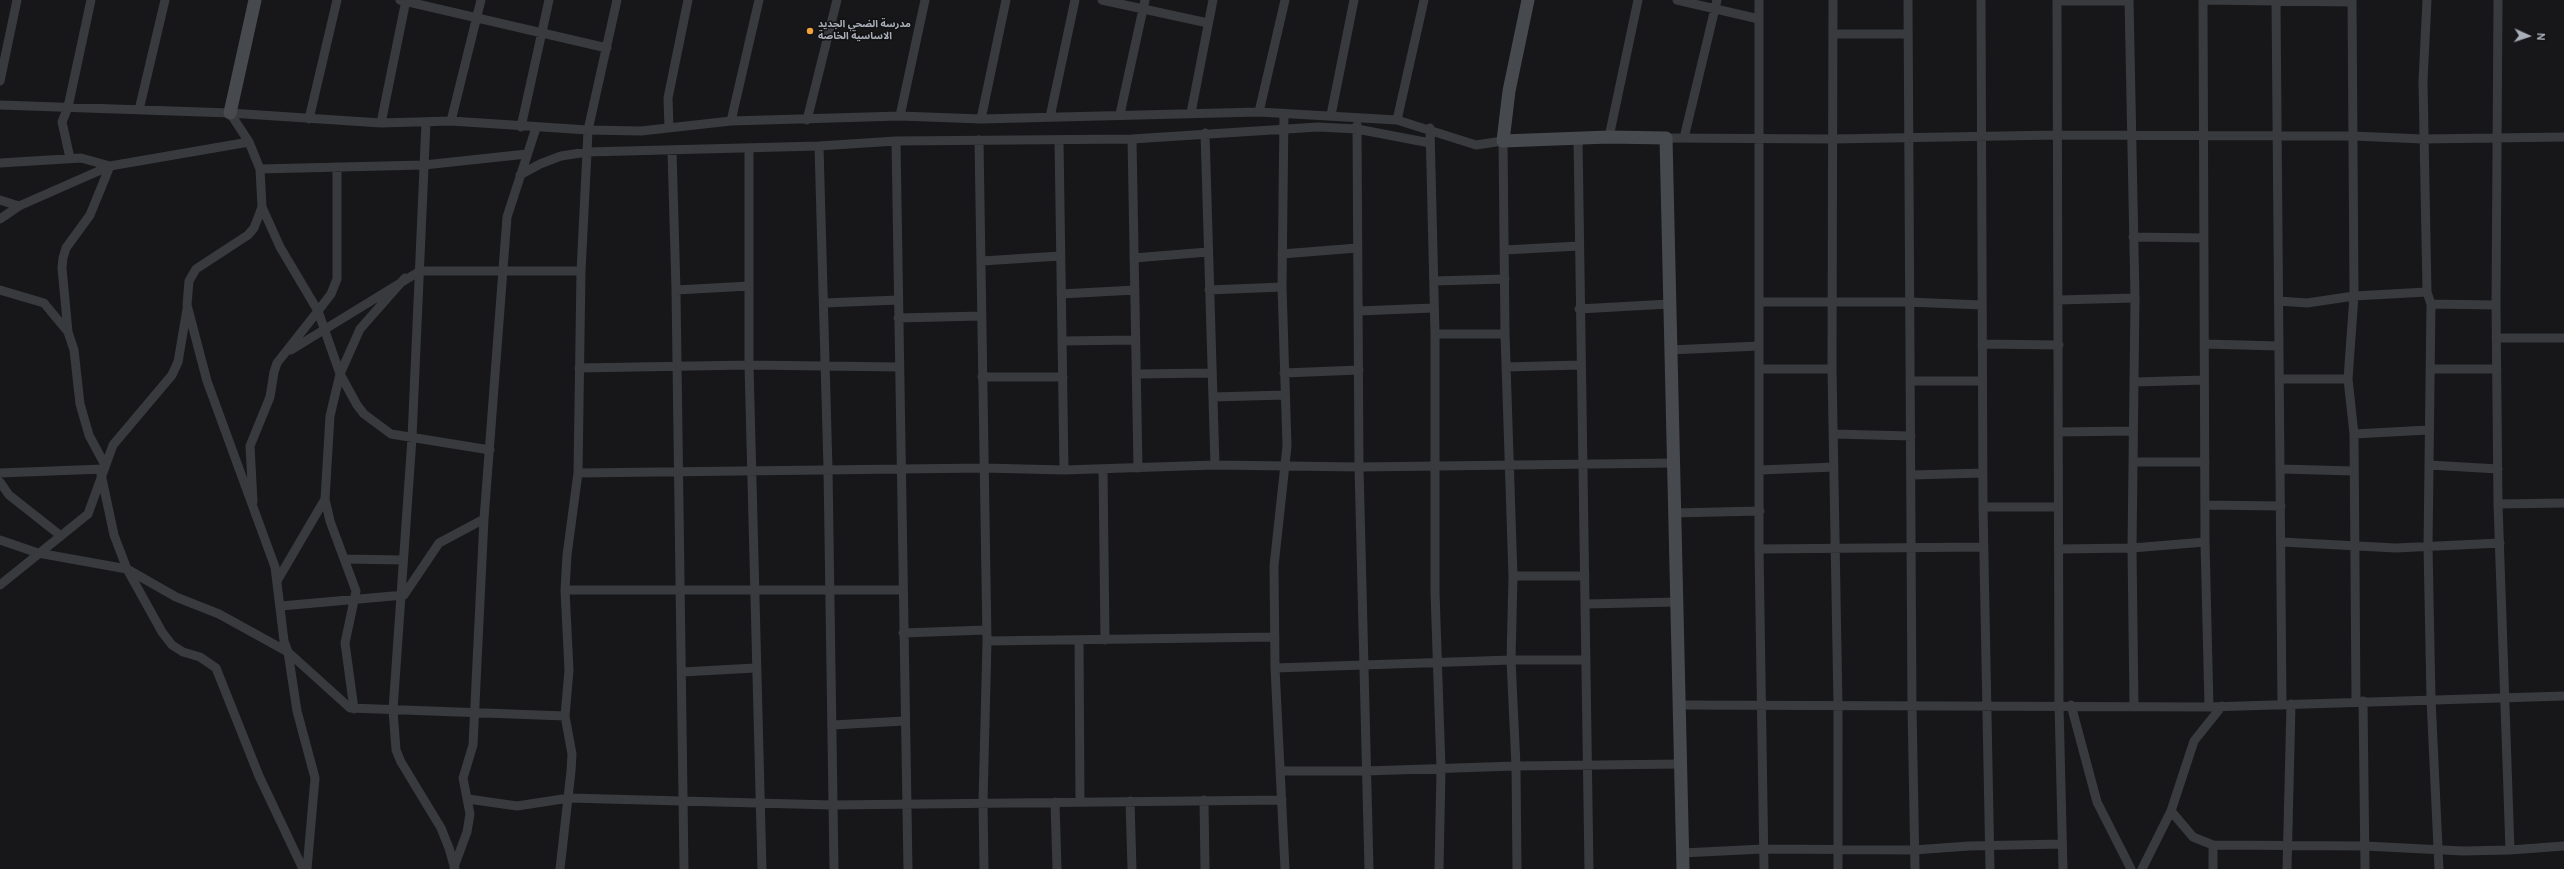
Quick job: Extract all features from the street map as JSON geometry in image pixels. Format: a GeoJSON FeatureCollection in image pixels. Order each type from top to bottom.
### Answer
{"type":"FeatureCollection","features":[{"type":"Feature","properties":{"kind":"main road"},"geometry":{"type":"LineString","coordinates":[[230,113],[255,0]]}},
{"type":"Feature","properties":{"kind":"main road"},"geometry":{"type":"LineString","coordinates":[[1528,0],[1509,91],[1504,141],[1609,137],[1666,138],[1683,869]]}},
{"type":"Feature","properties":{"kind":"street"},"geometry":{"type":"LineString","coordinates":[[0,81],[18,0]]}},
{"type":"Feature","properties":{"kind":"street"},"geometry":{"type":"LineString","coordinates":[[70,158],[62,129],[62,122],[68,108],[91,0]]}},
{"type":"Feature","properties":{"kind":"street"},"geometry":{"type":"LineString","coordinates":[[139,110],[165,0]]}},
{"type":"Feature","properties":{"kind":"street"},"geometry":{"type":"LineString","coordinates":[[309,119],[337,0]]}},
{"type":"Feature","properties":{"kind":"street"},"geometry":{"type":"LineString","coordinates":[[451,121],[478,18],[481,0]]}},
{"type":"Feature","properties":{"kind":"street"},"geometry":{"type":"LineString","coordinates":[[521,127],[548,0]]}},
{"type":"Feature","properties":{"kind":"street"},"geometry":{"type":"LineString","coordinates":[[560,869],[569,798],[572,754],[565,716],[568,670],[565,590],[567,555],[578,473],[581,271],[588,130],[617,0]]}},
{"type":"Feature","properties":{"kind":"street"},"geometry":{"type":"LineString","coordinates":[[668,128],[668,98],[688,0]]}},
{"type":"Feature","properties":{"kind":"street"},"geometry":{"type":"LineString","coordinates":[[731,121],[759,0]]}},
{"type":"Feature","properties":{"kind":"street"},"geometry":{"type":"LineString","coordinates":[[807,120],[837,0]]}},
{"type":"Feature","properties":{"kind":"street"},"geometry":{"type":"LineString","coordinates":[[900,116],[925,0]]}},
{"type":"Feature","properties":{"kind":"street"},"geometry":{"type":"LineString","coordinates":[[981,119],[1006,0]]}},
{"type":"Feature","properties":{"kind":"street"},"geometry":{"type":"LineString","coordinates":[[1050,117],[1075,0]]}},
{"type":"Feature","properties":{"kind":"street"},"geometry":{"type":"LineString","coordinates":[[1102,0],[1144,4],[1208,23]]}},
{"type":"Feature","properties":{"kind":"street"},"geometry":{"type":"LineString","coordinates":[[1191,113],[1213,0]]}},
{"type":"Feature","properties":{"kind":"street"},"geometry":{"type":"LineString","coordinates":[[1259,112],[1285,0]]}},
{"type":"Feature","properties":{"kind":"street"},"geometry":{"type":"LineString","coordinates":[[1331,115],[1354,0]]}},
{"type":"Feature","properties":{"kind":"street"},"geometry":{"type":"LineString","coordinates":[[1397,120],[1424,0]]}},
{"type":"Feature","properties":{"kind":"street"},"geometry":{"type":"LineString","coordinates":[[1609,137],[1638,0]]}},
{"type":"Feature","properties":{"kind":"street"},"geometry":{"type":"LineString","coordinates":[[1677,0],[1716,4],[1759,19]]}},
{"type":"Feature","properties":{"kind":"street"},"geometry":{"type":"LineString","coordinates":[[1758,0],[1757,138],[1760,369],[1759,549],[1764,869]]}},
{"type":"Feature","properties":{"kind":"street"},"geometry":{"type":"LineString","coordinates":[[1834,0],[1834,302],[1832,369],[1838,705],[1838,869]]}},
{"type":"Feature","properties":{"kind":"street"},"geometry":{"type":"LineString","coordinates":[[1908,0],[1908,302],[1912,475],[1912,706],[1915,869]]}},
{"type":"Feature","properties":{"kind":"street"},"geometry":{"type":"LineString","coordinates":[[1982,0],[1981,137],[1983,507],[1985,705],[1990,869]]}},
{"type":"Feature","properties":{"kind":"street"},"geometry":{"type":"LineString","coordinates":[[2063,869],[2059,705],[2057,0],[2129,0],[2135,298],[2132,548],[2134,707]]}},
{"type":"Feature","properties":{"kind":"street"},"geometry":{"type":"LineString","coordinates":[[2209,707],[2205,542],[2203,0],[2352,1],[2354,296],[2348,379],[2354,434],[2354,547],[2365,869]]}},
{"type":"Feature","properties":{"kind":"street"},"geometry":{"type":"LineString","coordinates":[[2427,0],[2423,81],[2423,139],[2427,292],[2431,304],[2431,369],[2428,430],[2428,546],[2431,699],[2439,869]]}},
{"type":"Feature","properties":{"kind":"street"},"geometry":{"type":"LineString","coordinates":[[2498,0],[2496,305],[2498,504],[2510,850]]}},
{"type":"Feature","properties":{"kind":"street"},"geometry":{"type":"LineString","coordinates":[[381,123],[404,1],[607,48]]}},
{"type":"Feature","properties":{"kind":"street"},"geometry":{"type":"LineString","coordinates":[[2276,1],[2281,506],[2286,704],[2287,869]]}},
{"type":"Feature","properties":{"kind":"street"},"geometry":{"type":"LineString","coordinates":[[1120,114],[1144,4]]}},
{"type":"Feature","properties":{"kind":"street"},"geometry":{"type":"LineString","coordinates":[[1684,138],[1716,4]]}},
{"type":"Feature","properties":{"kind":"street"},"geometry":{"type":"LineString","coordinates":[[1834,34],[1907,34]]}},
{"type":"Feature","properties":{"kind":"street"},"geometry":{"type":"LineString","coordinates":[[0,104],[68,108],[230,113],[381,123],[451,121],[536,128],[588,130],[668,128],[731,121],[807,120],[900,116],[981,119],[1120,114],[1259,112],[1397,120],[1430,128],[1476,145],[1504,141],[1504,334],[1513,576],[1511,660],[1516,766],[1517,869]]}},
{"type":"Feature","properties":{"kind":"street"},"geometry":{"type":"LineString","coordinates":[[230,113],[249,142],[260,169],[262,207],[280,247],[318,311],[340,374],[357,405],[364,414],[386,431],[412,438],[490,450]]}},
{"type":"Feature","properties":{"kind":"street"},"geometry":{"type":"LineString","coordinates":[[1284,114],[1282,287],[1287,446],[1274,549],[1275,668],[1285,869]]}},
{"type":"Feature","properties":{"kind":"street"},"geometry":{"type":"LineString","coordinates":[[1357,117],[1359,467],[1369,869]]}},
{"type":"Feature","properties":{"kind":"street"},"geometry":{"type":"LineString","coordinates":[[426,122],[412,438],[393,710],[396,750],[401,762],[441,828],[449,848],[454,868]]}},
{"type":"Feature","properties":{"kind":"street"},"geometry":{"type":"LineString","coordinates":[[520,176],[540,164],[561,156],[587,152],[819,146],[896,141],[1132,139],[1205,133],[1318,127],[1357,129],[1430,143]]}},
{"type":"Feature","properties":{"kind":"street"},"geometry":{"type":"LineString","coordinates":[[454,868],[467,832],[470,814],[463,778],[473,745],[484,519],[502,271],[508,217],[536,128]]}},
{"type":"Feature","properties":{"kind":"street"},"geometry":{"type":"LineString","coordinates":[[1430,128],[1434,281],[1433,308],[1435,334],[1437,663],[1441,769],[1439,869]]}},
{"type":"Feature","properties":{"kind":"street"},"geometry":{"type":"LineString","coordinates":[[1205,133],[1215,465]]}},
{"type":"Feature","properties":{"kind":"street"},"geometry":{"type":"LineString","coordinates":[[1666,138],[1834,139],[2058,135],[2131,137],[2353,136],[2423,139],[2564,137]]}},
{"type":"Feature","properties":{"kind":"street"},"geometry":{"type":"LineString","coordinates":[[1578,138],[1579,309],[1586,604],[1586,765],[1589,869]]}},
{"type":"Feature","properties":{"kind":"street"},"geometry":{"type":"LineString","coordinates":[[1132,139],[1138,468]]}},
{"type":"Feature","properties":{"kind":"street"},"geometry":{"type":"LineString","coordinates":[[979,140],[982,261],[982,377],[986,630],[983,803],[984,869]]}},
{"type":"Feature","properties":{"kind":"street"},"geometry":{"type":"LineString","coordinates":[[1059,140],[1064,470]]}},
{"type":"Feature","properties":{"kind":"street"},"geometry":{"type":"LineString","coordinates":[[896,141],[904,633],[904,721],[908,804],[908,869]]}},
{"type":"Feature","properties":{"kind":"street"},"geometry":{"type":"LineString","coordinates":[[0,220],[19,206],[110,166],[249,142]]}},
{"type":"Feature","properties":{"kind":"street"},"geometry":{"type":"LineString","coordinates":[[819,146],[828,469],[834,869]]}},
{"type":"Feature","properties":{"kind":"street"},"geometry":{"type":"LineString","coordinates":[[749,148],[749,365],[755,668],[761,805],[762,869]]}},
{"type":"Feature","properties":{"kind":"street"},"geometry":{"type":"LineString","coordinates":[[672,151],[676,290],[677,470],[681,590],[682,803],[684,869]]}},
{"type":"Feature","properties":{"kind":"street"},"geometry":{"type":"LineString","coordinates":[[260,169],[424,165],[527,154]]}},
{"type":"Feature","properties":{"kind":"street"},"geometry":{"type":"LineString","coordinates":[[0,163],[10,164],[70,158],[91,160],[110,166]]}},
{"type":"Feature","properties":{"kind":"street"},"geometry":{"type":"LineString","coordinates":[[110,166],[90,215],[66,248],[62,268],[68,332],[74,350],[80,404],[89,435],[103,469],[114,535],[127,569],[162,632],[172,645],[183,652],[200,657],[216,668],[259,776],[303,869]]}},
{"type":"Feature","properties":{"kind":"street"},"geometry":{"type":"LineString","coordinates":[[254,514],[250,446],[270,397],[275,367],[331,294],[338,273],[337,167]]}},
{"type":"Feature","properties":{"kind":"street"},"geometry":{"type":"LineString","coordinates":[[0,200],[19,206]]}},
{"type":"Feature","properties":{"kind":"street"},"geometry":{"type":"LineString","coordinates":[[0,585],[4,578],[88,514],[103,469],[113,445],[172,375],[178,362],[187,305],[189,281],[196,269],[248,235],[254,228],[262,207]]}},
{"type":"Feature","properties":{"kind":"street"},"geometry":{"type":"LineString","coordinates":[[2133,237],[2204,238]]}},
{"type":"Feature","properties":{"kind":"street"},"geometry":{"type":"LineString","coordinates":[[1505,250],[1579,246]]}},
{"type":"Feature","properties":{"kind":"street"},"geometry":{"type":"LineString","coordinates":[[1282,254],[1357,248]]}},
{"type":"Feature","properties":{"kind":"street"},"geometry":{"type":"LineString","coordinates":[[1134,258],[1208,252]]}},
{"type":"Feature","properties":{"kind":"street"},"geometry":{"type":"LineString","coordinates":[[982,261],[1060,256]]}},
{"type":"Feature","properties":{"kind":"street"},"geometry":{"type":"LineString","coordinates":[[285,354],[405,278],[420,272],[581,271]]}},
{"type":"Feature","properties":{"kind":"street"},"geometry":{"type":"LineString","coordinates":[[354,709],[345,643],[356,599],[355,584],[330,521],[325,499],[330,416],[340,374],[363,323],[405,278]]}},
{"type":"Feature","properties":{"kind":"street"},"geometry":{"type":"LineString","coordinates":[[1434,281],[1505,279]]}},
{"type":"Feature","properties":{"kind":"street"},"geometry":{"type":"LineString","coordinates":[[676,290],[749,286]]}},
{"type":"Feature","properties":{"kind":"street"},"geometry":{"type":"LineString","coordinates":[[1209,290],[1282,287]]}},
{"type":"Feature","properties":{"kind":"street"},"geometry":{"type":"LineString","coordinates":[[0,290],[44,303],[68,332]]}},
{"type":"Feature","properties":{"kind":"street"},"geometry":{"type":"LineString","coordinates":[[1061,294],[1135,290]]}},
{"type":"Feature","properties":{"kind":"street"},"geometry":{"type":"LineString","coordinates":[[2280,301],[2307,303],[2354,296],[2427,292]]}},
{"type":"Feature","properties":{"kind":"street"},"geometry":{"type":"LineString","coordinates":[[2058,300],[2135,298]]}},
{"type":"Feature","properties":{"kind":"street"},"geometry":{"type":"LineString","coordinates":[[824,303],[898,300]]}},
{"type":"Feature","properties":{"kind":"street"},"geometry":{"type":"LineString","coordinates":[[1759,302],[1908,302],[1982,305]]}},
{"type":"Feature","properties":{"kind":"street"},"geometry":{"type":"LineString","coordinates":[[1579,309],[1669,304]]}},
{"type":"Feature","properties":{"kind":"street"},"geometry":{"type":"LineString","coordinates":[[2431,304],[2496,305]]}},
{"type":"Feature","properties":{"kind":"street"},"geometry":{"type":"LineString","coordinates":[[187,305],[207,382],[254,514],[275,567],[281,606],[284,641],[288,652],[297,711],[315,778],[307,869]]}},
{"type":"Feature","properties":{"kind":"street"},"geometry":{"type":"LineString","coordinates":[[1358,311],[1433,308]]}},
{"type":"Feature","properties":{"kind":"street"},"geometry":{"type":"LineString","coordinates":[[898,318],[982,316]]}},
{"type":"Feature","properties":{"kind":"street"},"geometry":{"type":"LineString","coordinates":[[1435,334],[1504,334]]}},
{"type":"Feature","properties":{"kind":"street"},"geometry":{"type":"LineString","coordinates":[[2496,338],[2564,338]]}},
{"type":"Feature","properties":{"kind":"street"},"geometry":{"type":"LineString","coordinates":[[1063,341],[1135,340]]}},
{"type":"Feature","properties":{"kind":"street"},"geometry":{"type":"LineString","coordinates":[[1982,344],[2059,345]]}},
{"type":"Feature","properties":{"kind":"street"},"geometry":{"type":"LineString","coordinates":[[2204,344],[2279,346]]}},
{"type":"Feature","properties":{"kind":"street"},"geometry":{"type":"LineString","coordinates":[[1670,350],[1759,346]]}},
{"type":"Feature","properties":{"kind":"street"},"geometry":{"type":"LineString","coordinates":[[579,368],[749,365],[899,367]]}},
{"type":"Feature","properties":{"kind":"street"},"geometry":{"type":"LineString","coordinates":[[1506,367],[1580,365]]}},
{"type":"Feature","properties":{"kind":"street"},"geometry":{"type":"LineString","coordinates":[[1760,369],[1832,369]]}},
{"type":"Feature","properties":{"kind":"street"},"geometry":{"type":"LineString","coordinates":[[2431,369],[2497,369]]}},
{"type":"Feature","properties":{"kind":"street"},"geometry":{"type":"LineString","coordinates":[[1284,373],[1359,370]]}},
{"type":"Feature","properties":{"kind":"street"},"geometry":{"type":"LineString","coordinates":[[1136,374],[1212,373]]}},
{"type":"Feature","properties":{"kind":"street"},"geometry":{"type":"LineString","coordinates":[[982,377],[1063,378]]}},
{"type":"Feature","properties":{"kind":"street"},"geometry":{"type":"LineString","coordinates":[[2280,379],[2348,379]]}},
{"type":"Feature","properties":{"kind":"street"},"geometry":{"type":"LineString","coordinates":[[2135,382],[2204,380]]}},
{"type":"Feature","properties":{"kind":"street"},"geometry":{"type":"LineString","coordinates":[[1910,381],[1982,381]]}},
{"type":"Feature","properties":{"kind":"street"},"geometry":{"type":"LineString","coordinates":[[1213,397],[1285,394]]}},
{"type":"Feature","properties":{"kind":"street"},"geometry":{"type":"LineString","coordinates":[[2354,434],[2428,430]]}},
{"type":"Feature","properties":{"kind":"street"},"geometry":{"type":"LineString","coordinates":[[2058,432],[2133,432]]}},
{"type":"Feature","properties":{"kind":"street"},"geometry":{"type":"LineString","coordinates":[[1834,434],[1911,436]]}},
{"type":"Feature","properties":{"kind":"street"},"geometry":{"type":"LineString","coordinates":[[2133,462],[2205,462]]}},
{"type":"Feature","properties":{"kind":"street"},"geometry":{"type":"LineString","coordinates":[[578,473],[677,470],[752,471],[984,468],[1064,470],[1285,464],[1359,467],[1673,463]]}},
{"type":"Feature","properties":{"kind":"street"},"geometry":{"type":"LineString","coordinates":[[2429,465],[2498,469]]}},
{"type":"Feature","properties":{"kind":"street"},"geometry":{"type":"LineString","coordinates":[[1760,470],[1834,467]]}},
{"type":"Feature","properties":{"kind":"street"},"geometry":{"type":"LineString","coordinates":[[0,473],[103,469]]}},
{"type":"Feature","properties":{"kind":"street"},"geometry":{"type":"LineString","coordinates":[[1103,469],[1105,640]]}},
{"type":"Feature","properties":{"kind":"street"},"geometry":{"type":"LineString","coordinates":[[2281,469],[2354,471]]}},
{"type":"Feature","properties":{"kind":"street"},"geometry":{"type":"LineString","coordinates":[[1912,475],[1983,473]]}},
{"type":"Feature","properties":{"kind":"street"},"geometry":{"type":"LineString","coordinates":[[0,482],[9,495],[61,536]]}},
{"type":"Feature","properties":{"kind":"street"},"geometry":{"type":"LineString","coordinates":[[277,581],[325,499]]}},
{"type":"Feature","properties":{"kind":"street"},"geometry":{"type":"LineString","coordinates":[[2498,504],[2564,503]]}},
{"type":"Feature","properties":{"kind":"street"},"geometry":{"type":"LineString","coordinates":[[2205,505],[2281,506]]}},
{"type":"Feature","properties":{"kind":"street"},"geometry":{"type":"LineString","coordinates":[[1983,507],[2058,507]]}},
{"type":"Feature","properties":{"kind":"street"},"geometry":{"type":"LineString","coordinates":[[1675,513],[1760,511]]}},
{"type":"Feature","properties":{"kind":"street"},"geometry":{"type":"LineString","coordinates":[[281,606],[400,596],[408,591],[439,543],[484,519]]}},
{"type":"Feature","properties":{"kind":"street"},"geometry":{"type":"LineString","coordinates":[[0,540],[38,553],[127,569],[176,597],[220,614],[288,652],[354,709],[474,711],[565,716]]}},
{"type":"Feature","properties":{"kind":"street"},"geometry":{"type":"LineString","coordinates":[[2059,549],[2132,548],[2205,542]]}},
{"type":"Feature","properties":{"kind":"street"},"geometry":{"type":"LineString","coordinates":[[2282,542],[2354,547],[2500,543]]}},
{"type":"Feature","properties":{"kind":"street"},"geometry":{"type":"LineString","coordinates":[[1759,549],[1836,550],[1984,547]]}},
{"type":"Feature","properties":{"kind":"street"},"geometry":{"type":"LineString","coordinates":[[346,560],[403,560]]}},
{"type":"Feature","properties":{"kind":"street"},"geometry":{"type":"LineString","coordinates":[[1513,576],[1585,576]]}},
{"type":"Feature","properties":{"kind":"street"},"geometry":{"type":"LineString","coordinates":[[565,590],[903,590]]}},
{"type":"Feature","properties":{"kind":"street"},"geometry":{"type":"LineString","coordinates":[[1586,604],[1677,602]]}},
{"type":"Feature","properties":{"kind":"street"},"geometry":{"type":"LineString","coordinates":[[904,633],[986,630]]}},
{"type":"Feature","properties":{"kind":"street"},"geometry":{"type":"LineString","coordinates":[[986,641],[1275,637]]}},
{"type":"Feature","properties":{"kind":"street"},"geometry":{"type":"LineString","coordinates":[[1079,640],[1080,801]]}},
{"type":"Feature","properties":{"kind":"street"},"geometry":{"type":"LineString","coordinates":[[1275,668],[1511,660],[1586,660]]}},
{"type":"Feature","properties":{"kind":"street"},"geometry":{"type":"LineString","coordinates":[[682,672],[755,668]]}},
{"type":"Feature","properties":{"kind":"street"},"geometry":{"type":"LineString","coordinates":[[1679,705],[2071,705],[2209,707],[2360,701],[2564,696]]}},
{"type":"Feature","properties":{"kind":"street"},"geometry":{"type":"LineString","coordinates":[[2071,705],[2097,802],[2110,831],[2131,869]]}},
{"type":"Feature","properties":{"kind":"street"},"geometry":{"type":"LineString","coordinates":[[2142,869],[2171,811],[2194,741],[2222,706]]}},
{"type":"Feature","properties":{"kind":"street"},"geometry":{"type":"LineString","coordinates":[[833,725],[904,721]]}},
{"type":"Feature","properties":{"kind":"street"},"geometry":{"type":"LineString","coordinates":[[1280,771],[1366,771],[1516,766],[1680,764]]}},
{"type":"Feature","properties":{"kind":"street"},"geometry":{"type":"LineString","coordinates":[[468,799],[517,806],[569,798],[761,805],[1282,800]]}},
{"type":"Feature","properties":{"kind":"street"},"geometry":{"type":"LineString","coordinates":[[1204,800],[1205,869]]}},
{"type":"Feature","properties":{"kind":"street"},"geometry":{"type":"LineString","coordinates":[[1130,801],[1132,869]]}},
{"type":"Feature","properties":{"kind":"street"},"geometry":{"type":"LineString","coordinates":[[1056,802],[1057,869]]}},
{"type":"Feature","properties":{"kind":"street"},"geometry":{"type":"LineString","coordinates":[[2171,811],[2193,837],[2213,845],[2365,846],[2439,850],[2510,850],[2564,846]]}},
{"type":"Feature","properties":{"kind":"street"},"geometry":{"type":"LineString","coordinates":[[1682,853],[1763,849],[1914,850],[2062,844]]}},
{"type":"Feature","properties":{"kind":"street"},"geometry":{"type":"LineString","coordinates":[[2213,845],[2213,869]]}},
{"type":"Feature","properties":{"kind":"place","name":"مدرسة الضحي الجديد الاساسية الخاصة"},"geometry":{"type":"Point","coordinates":[810,31]}}]}
